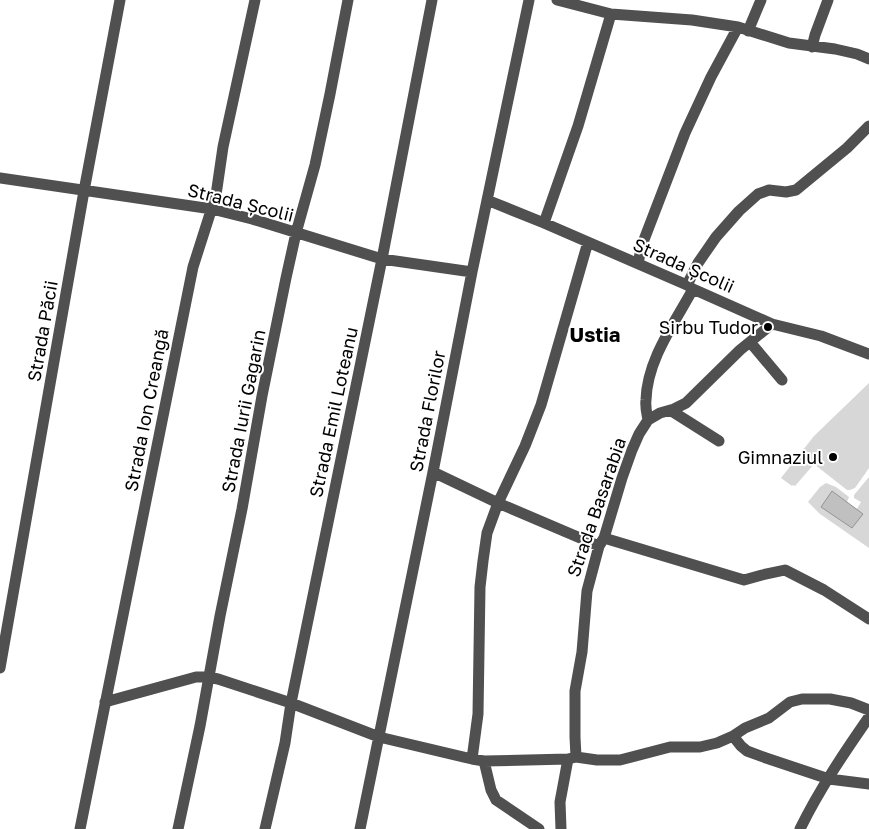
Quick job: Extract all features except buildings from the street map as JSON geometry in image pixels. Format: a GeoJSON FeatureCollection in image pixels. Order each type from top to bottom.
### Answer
{"type":"FeatureCollection","features":[{"type":"Feature","properties":{"kind":"street","name":"Strada Păcii"},"geometry":{"type":"LineString","coordinates":[[0,668],[84,191],[120,0]]}},
{"type":"Feature","properties":{"kind":"street","name":"Strada Ion Creangă"},"geometry":{"type":"LineString","coordinates":[[80,829],[192,267],[216,195],[223,147],[256,0]]}},
{"type":"Feature","properties":{"kind":"street","name":"Strada Iurii Gagarin"},"geometry":{"type":"LineString","coordinates":[[178,829],[200,726],[264,386],[296,233],[315,165],[348,0]]}},
{"type":"Feature","properties":{"kind":"street","name":"Strada Emil Loteanu"},"geometry":{"type":"LineString","coordinates":[[265,829],[285,744],[291,703],[382,259],[432,0]]}},
{"type":"Feature","properties":{"kind":"street","name":"Strada Florilor"},"geometry":{"type":"LineString","coordinates":[[360,829],[472,272],[529,0]]}},
{"type":"Feature","properties":{"kind":"street"},"geometry":{"type":"LineString","coordinates":[[557,0],[612,14],[692,20],[743,29],[789,43],[836,49],[869,59]]}},
{"type":"Feature","properties":{"kind":"street"},"geometry":{"type":"LineString","coordinates":[[638,263],[642,245],[685,133],[711,77],[762,0]]}},
{"type":"Feature","properties":{"kind":"street"},"geometry":{"type":"LineString","coordinates":[[812,47],[814,35],[828,0]]}},
{"type":"Feature","properties":{"kind":"street"},"geometry":{"type":"LineString","coordinates":[[544,223],[578,126],[612,14]]}},
{"type":"Feature","properties":{"kind":"street"},"geometry":{"type":"LineString","coordinates":[[772,324],[734,356],[686,403],[648,420],[645,403],[651,368],[690,287],[698,262],[716,237],[758,194],[769,190],[786,192],[796,190],[847,148],[869,126]]}},
{"type":"Feature","properties":{"kind":"street","name":"Strada Școlii"},"geometry":{"type":"LineString","coordinates":[[0,178],[212,209],[252,219],[382,259],[472,272]]}},
{"type":"Feature","properties":{"kind":"street","name":"Strada Școlii"},"geometry":{"type":"LineString","coordinates":[[487,200],[638,263],[772,324],[821,336],[869,354]]}},
{"type":"Feature","properties":{"kind":"street"},"geometry":{"type":"LineString","coordinates":[[472,759],[478,714],[480,587],[487,533],[498,503],[525,446],[541,405],[588,242]]}},
{"type":"Feature","properties":{"kind":"street"},"geometry":{"type":"LineString","coordinates":[[750,342],[782,380]]}},
{"type":"Feature","properties":{"kind":"street"},"geometry":{"type":"LineString","coordinates":[[670,410],[719,441]]}},
{"type":"Feature","properties":{"kind":"street","name":"Strada Basarabia"},"geometry":{"type":"LineString","coordinates":[[561,829],[560,802],[572,758],[575,691],[582,652],[586,591],[632,450],[648,420]]}},
{"type":"Feature","properties":{"kind":"street"},"geometry":{"type":"LineString","coordinates":[[432,472],[498,503],[601,542],[744,580],[785,570],[824,590],[869,619]]}},
{"type":"Feature","properties":{"kind":"street"},"geometry":{"type":"LineString","coordinates":[[105,702],[196,677],[208,677],[291,703],[378,737],[484,761],[572,758],[620,760],[670,747],[700,747],[717,743],[733,736],[744,728],[769,718],[790,702],[802,700],[830,699],[851,703],[869,710]]}},
{"type":"Feature","properties":{"kind":"street"},"geometry":{"type":"LineString","coordinates":[[800,829],[808,812],[869,718]]}},
{"type":"Feature","properties":{"kind":"street"},"geometry":{"type":"LineString","coordinates":[[733,736],[747,751],[829,779],[869,784]]}},
{"type":"Feature","properties":{"kind":"street"},"geometry":{"type":"LineString","coordinates":[[484,761],[491,790],[496,800],[538,829]]}},
{"type":"Feature","properties":{"kind":"shaded area"},"geometry":{"type":"Polygon","coordinates":[[[869,383],[869,468],[855,488],[847,490],[814,464],[795,486],[781,478],[814,436],[869,383]]]}},
{"type":"Feature","properties":{"kind":"shaded area"},"geometry":{"type":"Polygon","coordinates":[[[869,477],[869,548],[820,514],[808,502],[820,487],[826,483],[836,487],[849,497],[847,502],[857,509],[861,502],[854,498],[854,495],[869,477]]]}},
{"type":"Feature","properties":{"kind":"place","name":"Sirbu Tudor"},"geometry":{"type":"Point","coordinates":[768,327]}},
{"type":"Feature","properties":{"kind":"place","name":"Gimnaziul"},"geometry":{"type":"Point","coordinates":[833,457]}},
{"type":"Feature","properties":{"kind":"district","name":"Ustia"},"geometry":{"type":"Point","coordinates":[595,334]}}]}
